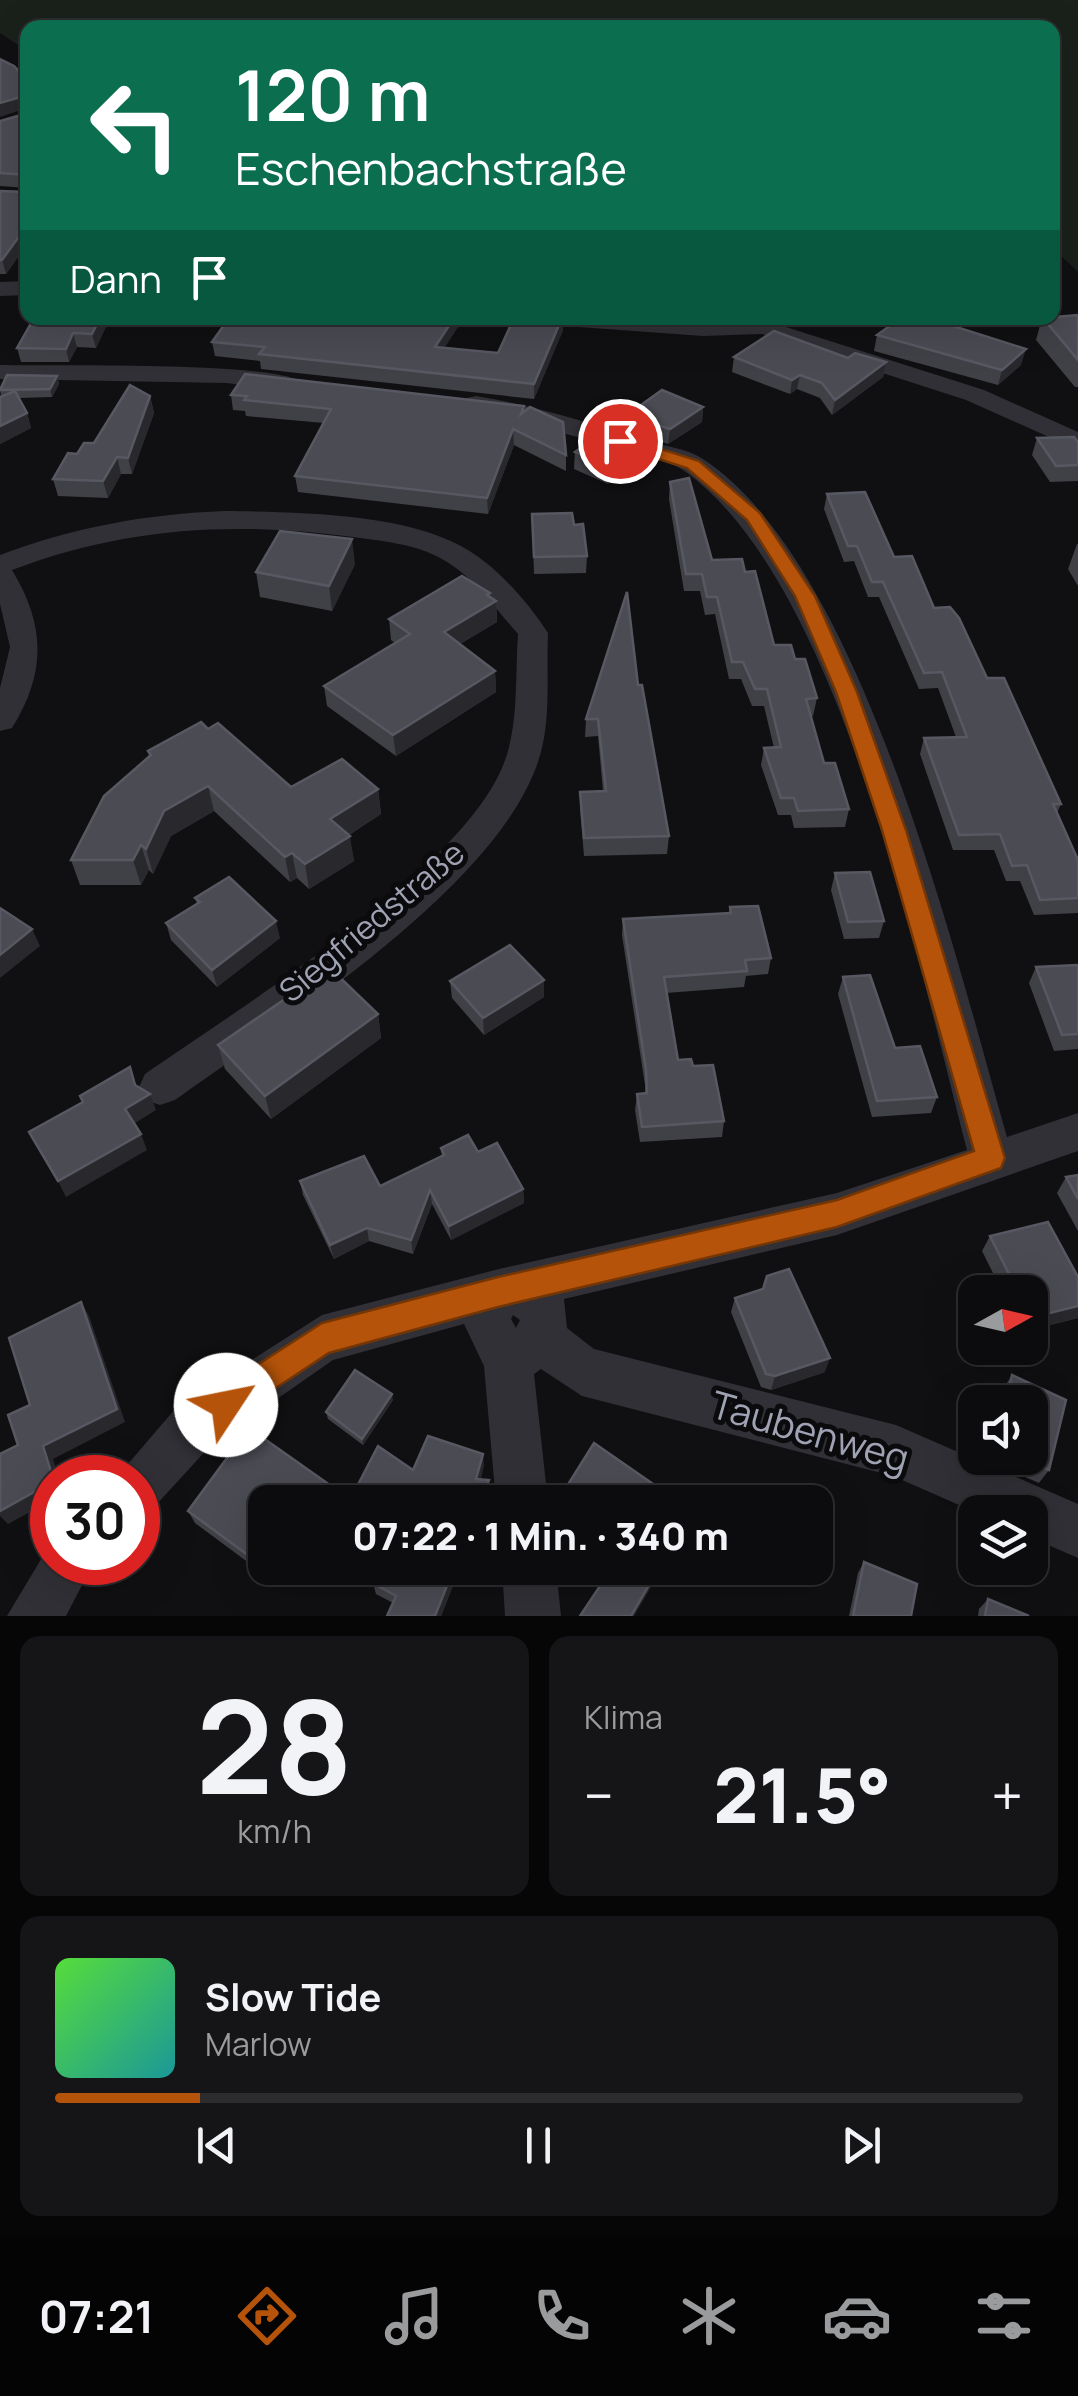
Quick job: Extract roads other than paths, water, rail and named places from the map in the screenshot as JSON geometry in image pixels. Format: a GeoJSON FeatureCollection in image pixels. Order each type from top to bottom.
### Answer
{"type":"FeatureCollection","features":[{"type":"Feature","properties":{"kind":"street"},"geometry":{"type":"LineString","coordinates":[[648,325],[703,329],[736,325]]}},
{"type":"Feature","properties":{"kind":"street"},"geometry":{"type":"LineString","coordinates":[[769,325],[975,395],[1078,442]]}},
{"type":"Feature","properties":{"kind":"street"},"geometry":{"type":"LineString","coordinates":[[0,372],[226,376],[320,386]]}},
{"type":"Feature","properties":{"kind":"street"},"geometry":{"type":"LineString","coordinates":[[450,400],[534,410],[693,465],[754,516],[805,596],[846,692],[899,846],[991,1158]]}},
{"type":"Feature","properties":{"kind":"street","name":"Siegfriedstraße"},"geometry":{"type":"LineString","coordinates":[[0,565],[37,549],[140,522],[211,516],[328,524],[392,535],[453,552],[533,634],[522,762],[496,812],[434,878],[336,959],[160,1088]]}},
{"type":"Feature","properties":{"kind":"street"},"geometry":{"type":"LineString","coordinates":[[0,574],[19,608],[28,645],[20,682],[0,720]]}},
{"type":"Feature","properties":{"kind":"street"},"geometry":{"type":"LineString","coordinates":[[160,1463],[193,1427],[322,1339],[837,1214],[991,1158],[1078,1132]]}},
{"type":"Feature","properties":{"kind":"street"},"geometry":{"type":"LineString","coordinates":[[508,1291],[545,1310],[525,1351],[522,1485]]}},
{"type":"Feature","properties":{"kind":"street","name":"Taubenweg"},"geometry":{"type":"LineString","coordinates":[[525,1351],[582,1371],[896,1451],[1078,1531]]}},
{"type":"Feature","properties":{"kind":"street"},"geometry":{"type":"LineString","coordinates":[[35,1616],[54,1585]]}},
{"type":"Feature","properties":{"kind":"street"},"geometry":{"type":"LineString","coordinates":[[530,1585],[533,1616]]}}]}
